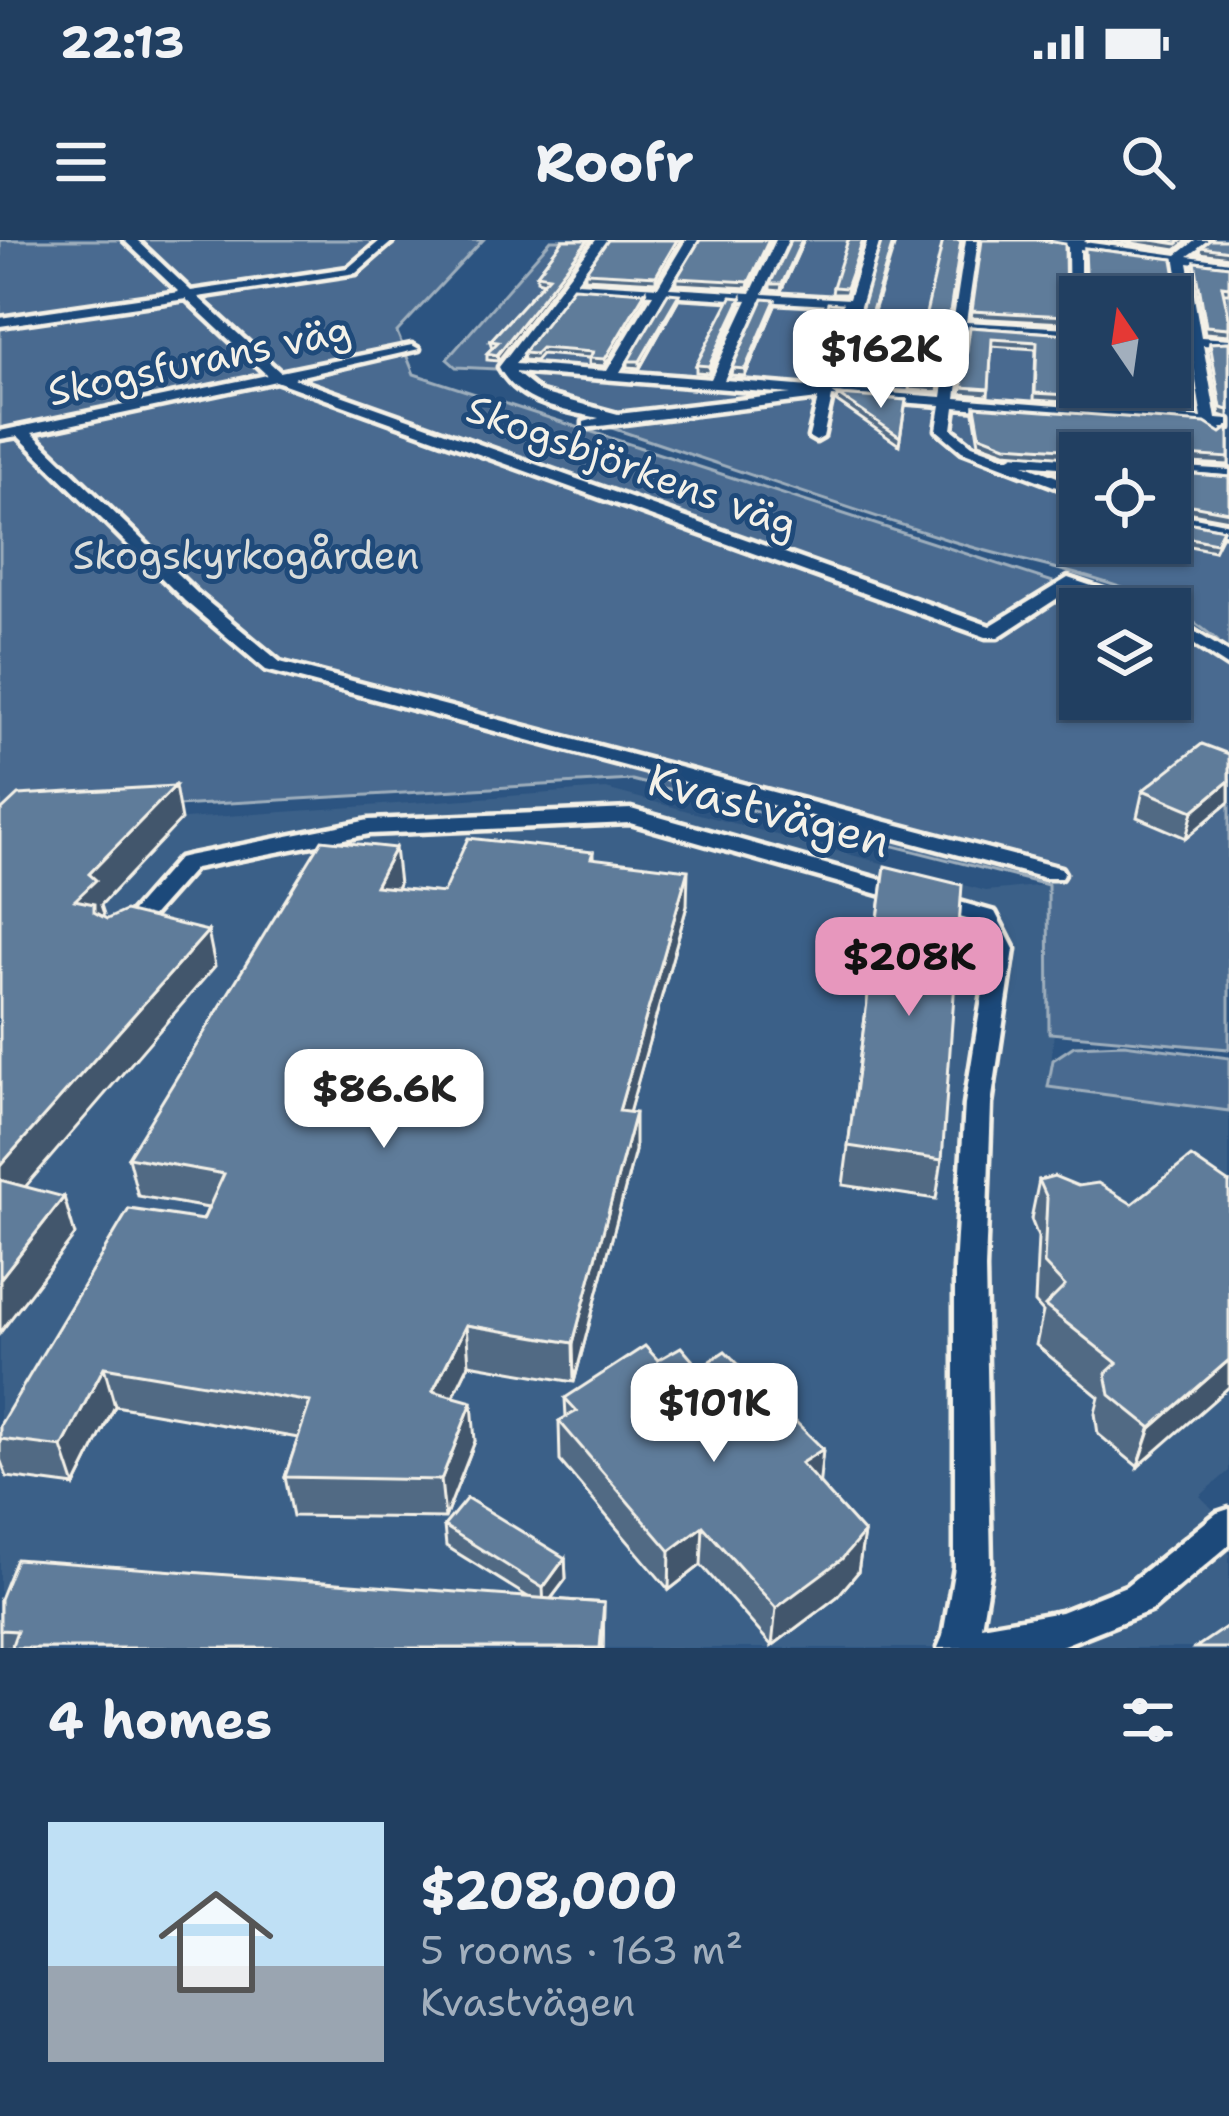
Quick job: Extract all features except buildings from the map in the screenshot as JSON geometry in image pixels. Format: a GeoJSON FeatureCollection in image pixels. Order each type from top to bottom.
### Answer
{"type":"FeatureCollection","features":[{"type":"Feature","properties":{"kind":"street","name":"Skogsbjörkens väg"},"geometry":{"type":"LineString","coordinates":[[130,240],[277,377],[992,633],[1059,589]]}},
{"type":"Feature","properties":{"kind":"street"},"geometry":{"type":"LineString","coordinates":[[0,322],[352,271],[388,240]]}},
{"type":"Feature","properties":{"kind":"street"},"geometry":{"type":"LineString","coordinates":[[506,367],[602,240]]}},
{"type":"Feature","properties":{"kind":"street"},"geometry":{"type":"LineString","coordinates":[[611,375],[692,240]]}},
{"type":"Feature","properties":{"kind":"street"},"geometry":{"type":"LineString","coordinates":[[716,382],[782,240]]}},
{"type":"Feature","properties":{"kind":"street"},"geometry":{"type":"LineString","coordinates":[[816,437],[874,240]]}},
{"type":"Feature","properties":{"kind":"street"},"geometry":{"type":"LineString","coordinates":[[972,240],[944,430],[989,457],[1059,483]]}},
{"type":"Feature","properties":{"kind":"street"},"geometry":{"type":"LineString","coordinates":[[1039,240],[1229,265]]}},
{"type":"Feature","properties":{"kind":"street"},"geometry":{"type":"LineString","coordinates":[[1181,259],[1204,240]]}},
{"type":"Feature","properties":{"kind":"street"},"geometry":{"type":"LineString","coordinates":[[1077,242],[1077,276]]}},
{"type":"Feature","properties":{"kind":"street"},"geometry":{"type":"LineString","coordinates":[[1181,259],[1210,423],[1229,440]]}},
{"type":"Feature","properties":{"kind":"street"},"geometry":{"type":"LineString","coordinates":[[566,286],[853,303]]}},
{"type":"Feature","properties":{"kind":"street"},"geometry":{"type":"LineString","coordinates":[[960,326],[1059,332]]}},
{"type":"Feature","properties":{"kind":"street"},"geometry":{"type":"LineString","coordinates":[[1191,341],[1229,343]]}},
{"type":"Feature","properties":{"kind":"street","name":"Skogsfurans väg"},"geometry":{"type":"LineString","coordinates":[[11,433],[412,349]]}},
{"type":"Feature","properties":{"kind":"street"},"geometry":{"type":"LineString","coordinates":[[506,367],[1229,424]]}},
{"type":"Feature","properties":{"kind":"street"},"geometry":{"type":"LineString","coordinates":[[506,367],[512,382],[526,392],[617,418]]}},
{"type":"Feature","properties":{"kind":"street"},"geometry":{"type":"LineString","coordinates":[[589,425],[709,407],[718,396],[787,399],[826,394]]}},
{"type":"Feature","properties":{"kind":"street"},"geometry":{"type":"LineString","coordinates":[[1077,408],[1077,412]]}},
{"type":"Feature","properties":{"kind":"street"},"geometry":{"type":"LineString","coordinates":[[11,433],[273,666],[1053,873]]}},
{"type":"Feature","properties":{"kind":"street"},"geometry":{"type":"LineString","coordinates":[[989,457],[1059,462]]}},
{"type":"Feature","properties":{"kind":"street"},"geometry":{"type":"LineString","coordinates":[[1191,472],[1229,475]]}},
{"type":"Feature","properties":{"kind":"street"},"geometry":{"type":"LineString","coordinates":[[1191,522],[1229,530]]}},
{"type":"Feature","properties":{"kind":"street"},"geometry":{"type":"LineString","coordinates":[[1191,635],[1229,661]]}},
{"type":"Feature","properties":{"kind":"street","name":"Kvastvägen"},"geometry":{"type":"LineString","coordinates":[[117,943],[187,862],[369,827],[631,816],[987,917],[1002,949],[978,1104],[970,1270],[973,1567],[958,1647]]}},
{"type":"Feature","properties":{"kind":"street"},"geometry":{"type":"LineString","coordinates":[[958,1647],[1061,1629],[1139,1598],[1229,1524]]}},
{"type":"Feature","properties":{"kind":"shaded area"},"geometry":{"type":"Polygon","coordinates":[[[606,789],[986,891],[1048,885],[1054,1033],[1049,1087],[1229,1111],[1229,1471],[1200,1496],[1229,1526],[1229,1648],[0,1648],[0,853],[59,828],[606,789]]]}},
{"type":"Feature","properties":{"kind":"green space","name":"Skogskyrkogården"},"geometry":{"type":"Polygon","coordinates":[[[0,240],[483,240],[397,332],[414,374],[1071,588],[1059,588],[1059,720],[1191,720],[1191,629],[1219,642],[1191,620],[1191,588],[1123,588],[988,552],[606,426],[625,421],[617,412],[535,388],[518,376],[496,369],[456,367],[447,359],[551,240],[1229,240],[1229,1049],[1049,1033],[1048,885],[632,780],[35,814],[0,845],[0,240]]]}},
{"type":"Feature","properties":{"kind":"green space"},"geometry":{"type":"Polygon","coordinates":[[[1124,1044],[1229,1058],[1229,1111],[1048,1087],[1053,1060],[1074,1046],[1124,1044]]]}}]}
